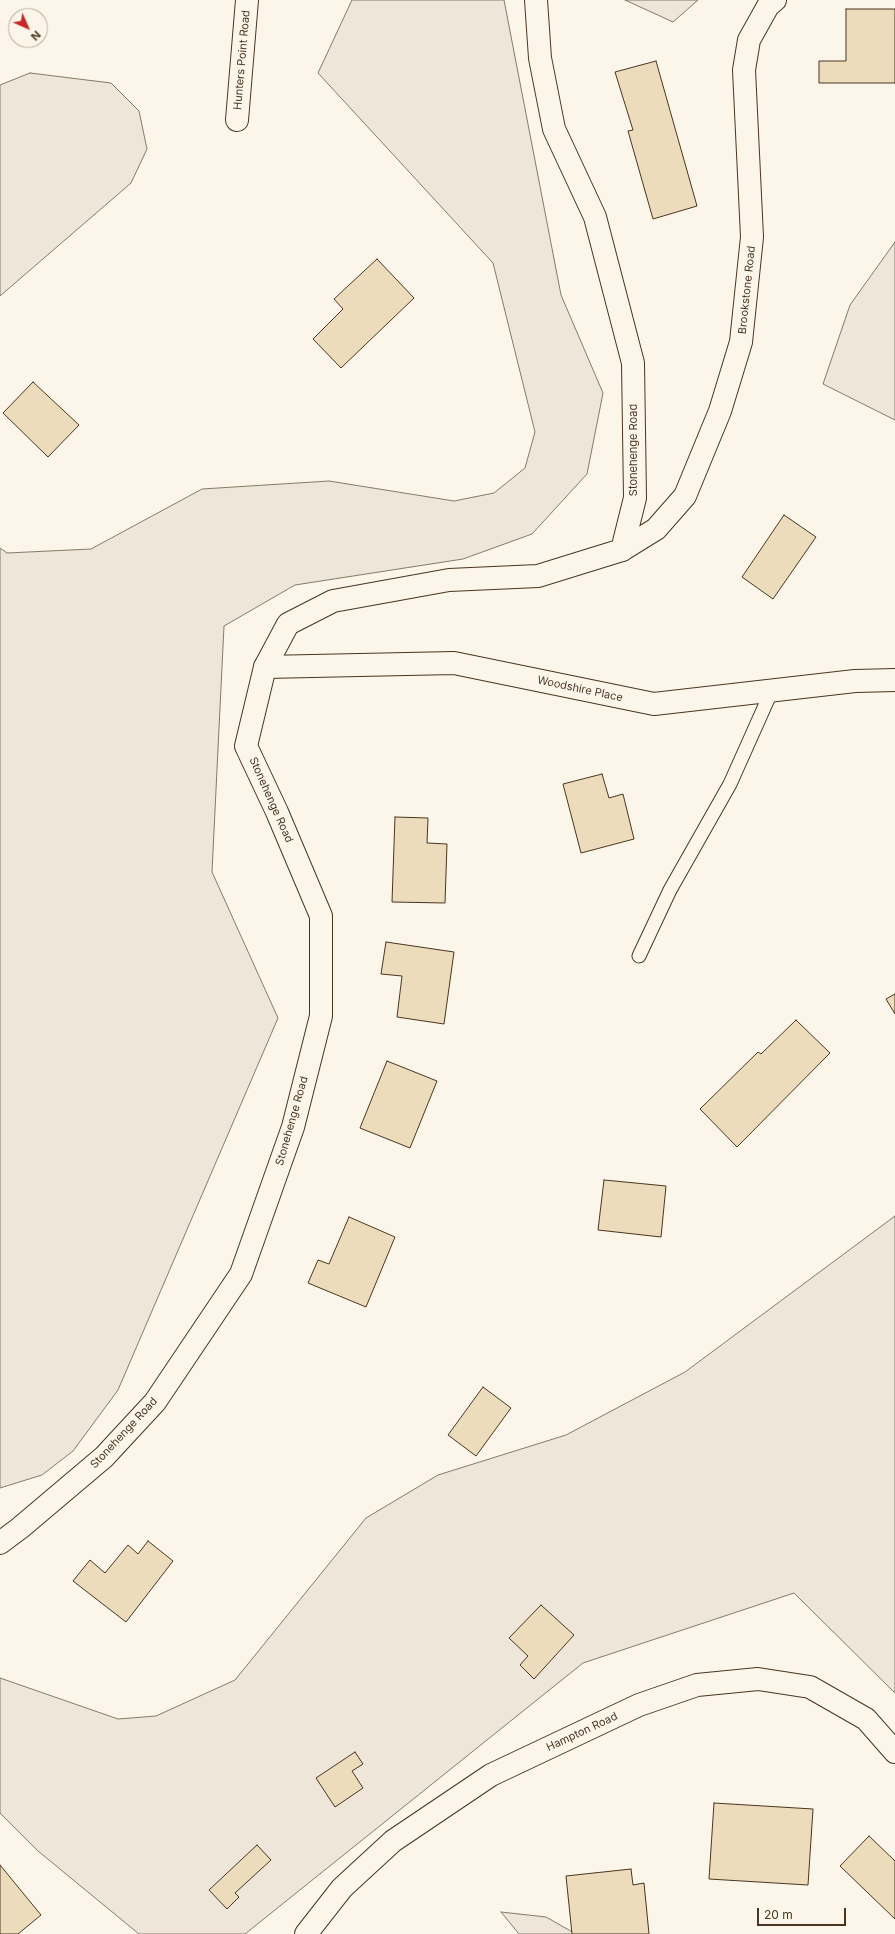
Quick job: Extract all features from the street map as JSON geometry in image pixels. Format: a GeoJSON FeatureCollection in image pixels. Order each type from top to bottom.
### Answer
{"type":"FeatureCollection","features":[{"type":"Feature","properties":{"kind":"street","name":"Hunters Point Road"},"geometry":{"type":"LineString","coordinates":[[237,120],[247,0]]}},
{"type":"Feature","properties":{"kind":"street","name":"Stonehenge Road"},"geometry":{"type":"LineString","coordinates":[[0,1543],[104,1457],[155,1402],[241,1274],[293,1127],[321,1016],[321,916],[277,812],[246,746],[265,667],[288,624],[333,601],[449,580],[538,576],[622,550],[635,498],[633,363],[595,217],[554,129],[540,58],[536,0]]}},
{"type":"Feature","properties":{"kind":"street","name":"Brookstone Road"},"geometry":{"type":"LineString","coordinates":[[622,550],[656,529],[685,496],[720,411],[741,342],[752,237],[744,70],[749,40],[768,6],[775,0]]}},
{"type":"Feature","properties":{"kind":"street","name":"Woodshire Place"},"geometry":{"type":"LineString","coordinates":[[265,667],[454,663],[654,704],[855,681],[895,680]]}},
{"type":"Feature","properties":{"kind":"street","name":"Hampton Road"},"geometry":{"type":"LineString","coordinates":[[306,1934],[342,1888],[393,1840],[491,1775],[639,1705],[697,1685],[758,1679],[810,1687],[866,1719],[895,1752]]}},
{"type":"Feature","properties":{"kind":"lane"},"geometry":{"type":"LineString","coordinates":[[639,956],[670,890],[730,784],[772,690]]}},
{"type":"Feature","properties":{"kind":"shaded area"},"geometry":{"type":"Polygon","coordinates":[[[352,0],[504,0],[561,295],[603,393],[587,474],[532,534],[463,559],[295,585],[224,626],[212,872],[278,1018],[118,1390],[73,1451],[42,1475],[0,1488],[0,548],[7,553],[91,549],[202,489],[329,481],[454,501],[494,493],[525,468],[535,432],[493,263],[318,73],[352,0]]]}},
{"type":"Feature","properties":{"kind":"shaded area"},"geometry":{"type":"Polygon","coordinates":[[[625,0],[698,0],[673,22],[625,0]]]}},
{"type":"Feature","properties":{"kind":"shaded area"},"geometry":{"type":"Polygon","coordinates":[[[30,73],[111,83],[139,111],[147,149],[131,183],[0,296],[0,85],[30,73]]]}},
{"type":"Feature","properties":{"kind":"shaded area"},"geometry":{"type":"Polygon","coordinates":[[[895,242],[895,420],[823,384],[850,305],[895,242]]]}},
{"type":"Feature","properties":{"kind":"shaded area"},"geometry":{"type":"Polygon","coordinates":[[[895,1216],[895,1693],[794,1593],[583,1663],[245,1934],[139,1934],[38,1851],[0,1813],[0,1678],[118,1719],[156,1716],[235,1680],[366,1518],[438,1475],[566,1435],[685,1372],[895,1216]]]}},
{"type":"Feature","properties":{"kind":"shaded area"},"geometry":{"type":"Polygon","coordinates":[[[501,1912],[546,1917],[576,1934],[519,1934],[501,1912]]]}},
{"type":"Feature","properties":{"kind":"building"},"geometry":{"type":"Polygon","coordinates":[[[846,9],[895,9],[895,83],[819,83],[819,61],[846,61],[846,9]]]}},
{"type":"Feature","properties":{"kind":"building"},"geometry":{"type":"Polygon","coordinates":[[[656,61],[697,206],[653,219],[628,131],[633,130],[615,72],[656,61]]]}},
{"type":"Feature","properties":{"kind":"building"},"geometry":{"type":"Polygon","coordinates":[[[377,259],[414,298],[341,368],[313,339],[343,309],[334,299],[377,259]]]}},
{"type":"Feature","properties":{"kind":"building"},"geometry":{"type":"Polygon","coordinates":[[[33,382],[79,425],[48,457],[3,413],[33,382]]]}},
{"type":"Feature","properties":{"kind":"building"},"geometry":{"type":"Polygon","coordinates":[[[784,515],[816,537],[773,599],[742,577],[784,515]]]}},
{"type":"Feature","properties":{"kind":"building"},"geometry":{"type":"Polygon","coordinates":[[[602,774],[609,798],[623,794],[634,839],[581,853],[563,784],[602,774]]]}},
{"type":"Feature","properties":{"kind":"building"},"geometry":{"type":"Polygon","coordinates":[[[395,817],[428,818],[427,843],[447,844],[445,903],[392,902],[395,817]]]}},
{"type":"Feature","properties":{"kind":"building"},"geometry":{"type":"Polygon","coordinates":[[[386,942],[454,952],[444,1024],[397,1017],[402,976],[381,974],[386,942]]]}},
{"type":"Feature","properties":{"kind":"building"},"geometry":{"type":"Polygon","coordinates":[[[895,994],[895,1014],[886,999],[895,994]]]}},
{"type":"Feature","properties":{"kind":"building"},"geometry":{"type":"Polygon","coordinates":[[[796,1020],[830,1053],[737,1147],[700,1109],[758,1052],[761,1054],[796,1020]]]}},
{"type":"Feature","properties":{"kind":"building"},"geometry":{"type":"Polygon","coordinates":[[[387,1061],[437,1081],[410,1148],[360,1128],[387,1061]]]}},
{"type":"Feature","properties":{"kind":"building"},"geometry":{"type":"Polygon","coordinates":[[[604,1180],[666,1186],[661,1237],[598,1230],[604,1180]]]}},
{"type":"Feature","properties":{"kind":"building"},"geometry":{"type":"Polygon","coordinates":[[[349,1217],[395,1237],[366,1307],[308,1283],[318,1260],[329,1264],[349,1217]]]}},
{"type":"Feature","properties":{"kind":"building"},"geometry":{"type":"Polygon","coordinates":[[[483,1387],[511,1408],[476,1456],[448,1435],[483,1387]]]}},
{"type":"Feature","properties":{"kind":"building"},"geometry":{"type":"Polygon","coordinates":[[[148,1541],[173,1561],[126,1622],[73,1581],[90,1560],[105,1573],[128,1545],[138,1554],[148,1541]]]}},
{"type":"Feature","properties":{"kind":"building"},"geometry":{"type":"Polygon","coordinates":[[[541,1605],[574,1635],[534,1679],[520,1665],[528,1656],[509,1638],[541,1605]]]}},
{"type":"Feature","properties":{"kind":"building"},"geometry":{"type":"Polygon","coordinates":[[[355,1752],[363,1764],[352,1771],[363,1788],[335,1807],[316,1778],[355,1752]]]}},
{"type":"Feature","properties":{"kind":"building"},"geometry":{"type":"Polygon","coordinates":[[[714,1803],[813,1809],[808,1885],[709,1879],[714,1803]]]}},
{"type":"Feature","properties":{"kind":"building"},"geometry":{"type":"Polygon","coordinates":[[[869,1836],[895,1861],[895,1919],[840,1866],[869,1836]]]}},
{"type":"Feature","properties":{"kind":"building"},"geometry":{"type":"Polygon","coordinates":[[[257,1845],[271,1860],[235,1893],[239,1897],[227,1909],[209,1890],[257,1845]]]}},
{"type":"Feature","properties":{"kind":"building"},"geometry":{"type":"Polygon","coordinates":[[[0,1865],[41,1915],[18,1934],[0,1934],[0,1865]]]}},
{"type":"Feature","properties":{"kind":"building"},"geometry":{"type":"Polygon","coordinates":[[[631,1869],[633,1885],[644,1883],[649,1934],[572,1934],[566,1876],[631,1869]]]}}]}
